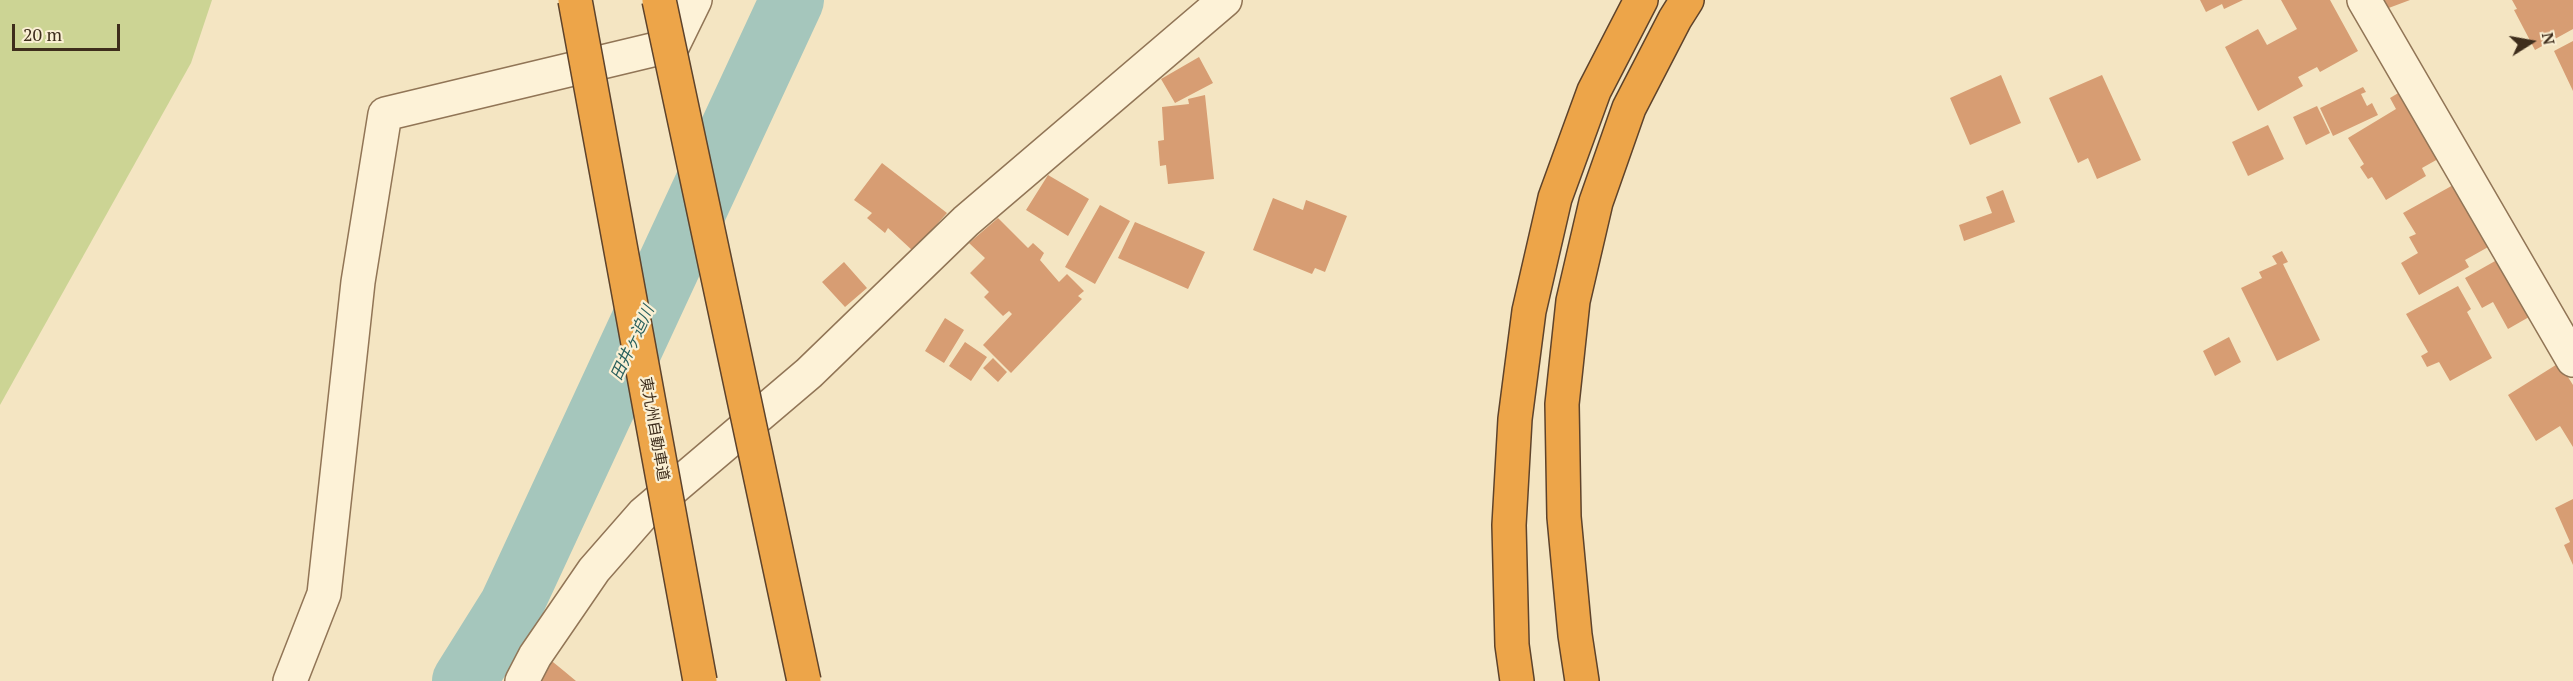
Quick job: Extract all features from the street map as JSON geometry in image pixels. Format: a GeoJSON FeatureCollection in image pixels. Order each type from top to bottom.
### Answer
{"type":"FeatureCollection","features":[{"type":"Feature","properties":{"kind":"highway","name":"東九州自動車道"},"geometry":{"type":"LineString","coordinates":[[575,0],[700,681]]}},
{"type":"Feature","properties":{"kind":"highway"},"geometry":{"type":"LineString","coordinates":[[659,0],[804,681]]}},
{"type":"Feature","properties":{"kind":"highway"},"geometry":{"type":"LineString","coordinates":[[1517,681],[1512,645],[1509,525],[1515,419],[1529,311],[1555,198],[1594,92],[1641,0]]}},
{"type":"Feature","properties":{"kind":"highway"},"geometry":{"type":"LineString","coordinates":[[1582,681],[1575,635],[1564,505],[1562,404],[1573,301],[1596,202],[1629,108],[1675,19],[1688,0]]}},
{"type":"Feature","properties":{"kind":"street"},"geometry":{"type":"LineString","coordinates":[[290,681],[324,594],[358,282],[385,114],[673,45],[695,0]]}},
{"type":"Feature","properties":{"kind":"street"},"geometry":{"type":"LineString","coordinates":[[522,681],[535,656],[594,570],[643,514],[809,373],[966,221],[1225,0]]}},
{"type":"Feature","properties":{"kind":"street"},"geometry":{"type":"LineString","coordinates":[[2364,0],[2573,360]]}},
{"type":"Feature","properties":{"kind":"green space"},"geometry":{"type":"Polygon","coordinates":[[[0,0],[212,0],[191,63],[0,405],[0,0]]]}},
{"type":"Feature","properties":{"kind":"building"},"geometry":{"type":"Polygon","coordinates":[[[2200,0],[2243,0],[2224,9],[2222,4],[2206,12],[2200,0]]]}},
{"type":"Feature","properties":{"kind":"building"},"geometry":{"type":"Polygon","coordinates":[[[2281,0],[2330,0],[2358,51],[2320,72],[2317,67],[2298,77],[2303,86],[2258,111],[2225,47],[2258,29],[2267,45],[2297,29],[2281,0]]]}},
{"type":"Feature","properties":{"kind":"building"},"geometry":{"type":"Polygon","coordinates":[[[2383,0],[2410,0],[2386,9],[2383,0]]]}},
{"type":"Feature","properties":{"kind":"building"},"geometry":{"type":"Polygon","coordinates":[[[2512,0],[2573,0],[2573,29],[2535,50],[2514,10],[2517,9],[2512,0]]]}},
{"type":"Feature","properties":{"kind":"building"},"geometry":{"type":"Polygon","coordinates":[[[2573,41],[2573,91],[2554,51],[2573,41]]]}},
{"type":"Feature","properties":{"kind":"building"},"geometry":{"type":"Polygon","coordinates":[[[1199,57],[1213,83],[1175,103],[1161,79],[1199,57]]]}},
{"type":"Feature","properties":{"kind":"building"},"geometry":{"type":"Polygon","coordinates":[[[2001,75],[2021,123],[1970,145],[1950,98],[2001,75]]]}},
{"type":"Feature","properties":{"kind":"building"},"geometry":{"type":"Polygon","coordinates":[[[2102,75],[2141,160],[2097,179],[2088,158],[2078,163],[2049,98],[2102,75]]]}},
{"type":"Feature","properties":{"kind":"building"},"geometry":{"type":"Polygon","coordinates":[[[2363,87],[2366,92],[2361,94],[2367,106],[2372,103],[2378,115],[2333,136],[2320,108],[2363,87]]]}},
{"type":"Feature","properties":{"kind":"building"},"geometry":{"type":"Polygon","coordinates":[[[2400,92],[2447,154],[2422,168],[2426,176],[2386,200],[2372,177],[2368,179],[2360,167],[2364,164],[2348,138],[2396,109],[2390,98],[2400,92]]]}},
{"type":"Feature","properties":{"kind":"building"},"geometry":{"type":"Polygon","coordinates":[[[1205,95],[1214,179],[1168,184],[1166,165],[1160,166],[1158,141],[1164,140],[1162,107],[1189,104],[1188,99],[1205,95]]]}},
{"type":"Feature","properties":{"kind":"building"},"geometry":{"type":"Polygon","coordinates":[[[2317,106],[2330,133],[2306,145],[2293,117],[2317,106]]]}},
{"type":"Feature","properties":{"kind":"building"},"geometry":{"type":"Polygon","coordinates":[[[2268,125],[2284,159],[2248,176],[2232,142],[2268,125]]]}},
{"type":"Feature","properties":{"kind":"building"},"geometry":{"type":"Polygon","coordinates":[[[882,163],[947,213],[913,251],[888,228],[885,233],[867,218],[872,213],[854,200],[882,163]]]}},
{"type":"Feature","properties":{"kind":"building"},"geometry":{"type":"Polygon","coordinates":[[[1048,175],[1089,199],[1068,236],[1026,210],[1048,175]]]}},
{"type":"Feature","properties":{"kind":"building"},"geometry":{"type":"Polygon","coordinates":[[[2455,184],[2490,246],[2465,260],[2469,267],[2419,295],[2401,263],[2418,253],[2409,237],[2416,234],[2403,213],[2455,184]]]}},
{"type":"Feature","properties":{"kind":"building"},"geometry":{"type":"Polygon","coordinates":[[[2003,190],[2015,222],[1964,241],[1959,225],[1992,213],[1986,197],[2003,190]]]}},
{"type":"Feature","properties":{"kind":"building"},"geometry":{"type":"Polygon","coordinates":[[[1273,198],[1303,210],[1306,200],[1347,216],[1325,272],[1315,268],[1312,274],[1253,250],[1273,198]]]}},
{"type":"Feature","properties":{"kind":"building"},"geometry":{"type":"Polygon","coordinates":[[[1100,205],[1130,221],[1095,284],[1065,267],[1100,205]]]}},
{"type":"Feature","properties":{"kind":"building"},"geometry":{"type":"Polygon","coordinates":[[[998,218],[1028,248],[1033,243],[1044,253],[1040,260],[1059,282],[1067,274],[1084,291],[1078,296],[1082,299],[1011,373],[983,345],[1012,314],[1009,311],[1003,316],[984,297],[989,292],[970,273],[985,258],[969,243],[998,218]]]}},
{"type":"Feature","properties":{"kind":"building"},"geometry":{"type":"Polygon","coordinates":[[[1135,222],[1205,252],[1188,289],[1118,258],[1135,222]]]}},
{"type":"Feature","properties":{"kind":"building"},"geometry":{"type":"Polygon","coordinates":[[[2282,251],[2288,262],[2283,264],[2320,340],[2277,361],[2241,288],[2262,278],[2259,272],[2277,264],[2272,256],[2282,251]]]}},
{"type":"Feature","properties":{"kind":"building"},"geometry":{"type":"Polygon","coordinates":[[[2504,256],[2536,313],[2508,329],[2493,302],[2482,308],[2465,278],[2504,256]]]}},
{"type":"Feature","properties":{"kind":"building"},"geometry":{"type":"Polygon","coordinates":[[[844,262],[867,288],[845,307],[822,282],[844,262]]]}},
{"type":"Feature","properties":{"kind":"building"},"geometry":{"type":"Polygon","coordinates":[[[2458,286],[2471,309],[2467,312],[2492,358],[2450,381],[2439,362],[2427,367],[2421,356],[2428,352],[2406,314],[2458,286]]]}},
{"type":"Feature","properties":{"kind":"building"},"geometry":{"type":"Polygon","coordinates":[[[945,318],[964,330],[944,363],[925,351],[945,318]]]}},
{"type":"Feature","properties":{"kind":"building"},"geometry":{"type":"Polygon","coordinates":[[[2229,337],[2241,362],[2215,376],[2203,351],[2229,337]]]}},
{"type":"Feature","properties":{"kind":"building"},"geometry":{"type":"Polygon","coordinates":[[[965,342],[987,357],[971,381],[949,366],[965,342]]]}},
{"type":"Feature","properties":{"kind":"building"},"geometry":{"type":"Polygon","coordinates":[[[993,358],[1007,372],[998,382],[983,368],[993,358]]]}},
{"type":"Feature","properties":{"kind":"building"},"geometry":{"type":"Polygon","coordinates":[[[2559,363],[2573,385],[2573,447],[2560,426],[2536,441],[2508,395],[2559,363]]]}},
{"type":"Feature","properties":{"kind":"building"},"geometry":{"type":"Polygon","coordinates":[[[2573,499],[2573,565],[2564,545],[2570,542],[2555,508],[2573,499]]]}},
{"type":"Feature","properties":{"kind":"building"},"geometry":{"type":"Polygon","coordinates":[[[548,658],[564,671],[576,681],[535,681],[548,658]]]}},
{"type":"Feature","properties":{"kind":"waterway","name":"田井ヶ迫川"},"geometry":{"type":"LineString","coordinates":[[464,681],[511,606],[792,0]]}}]}
